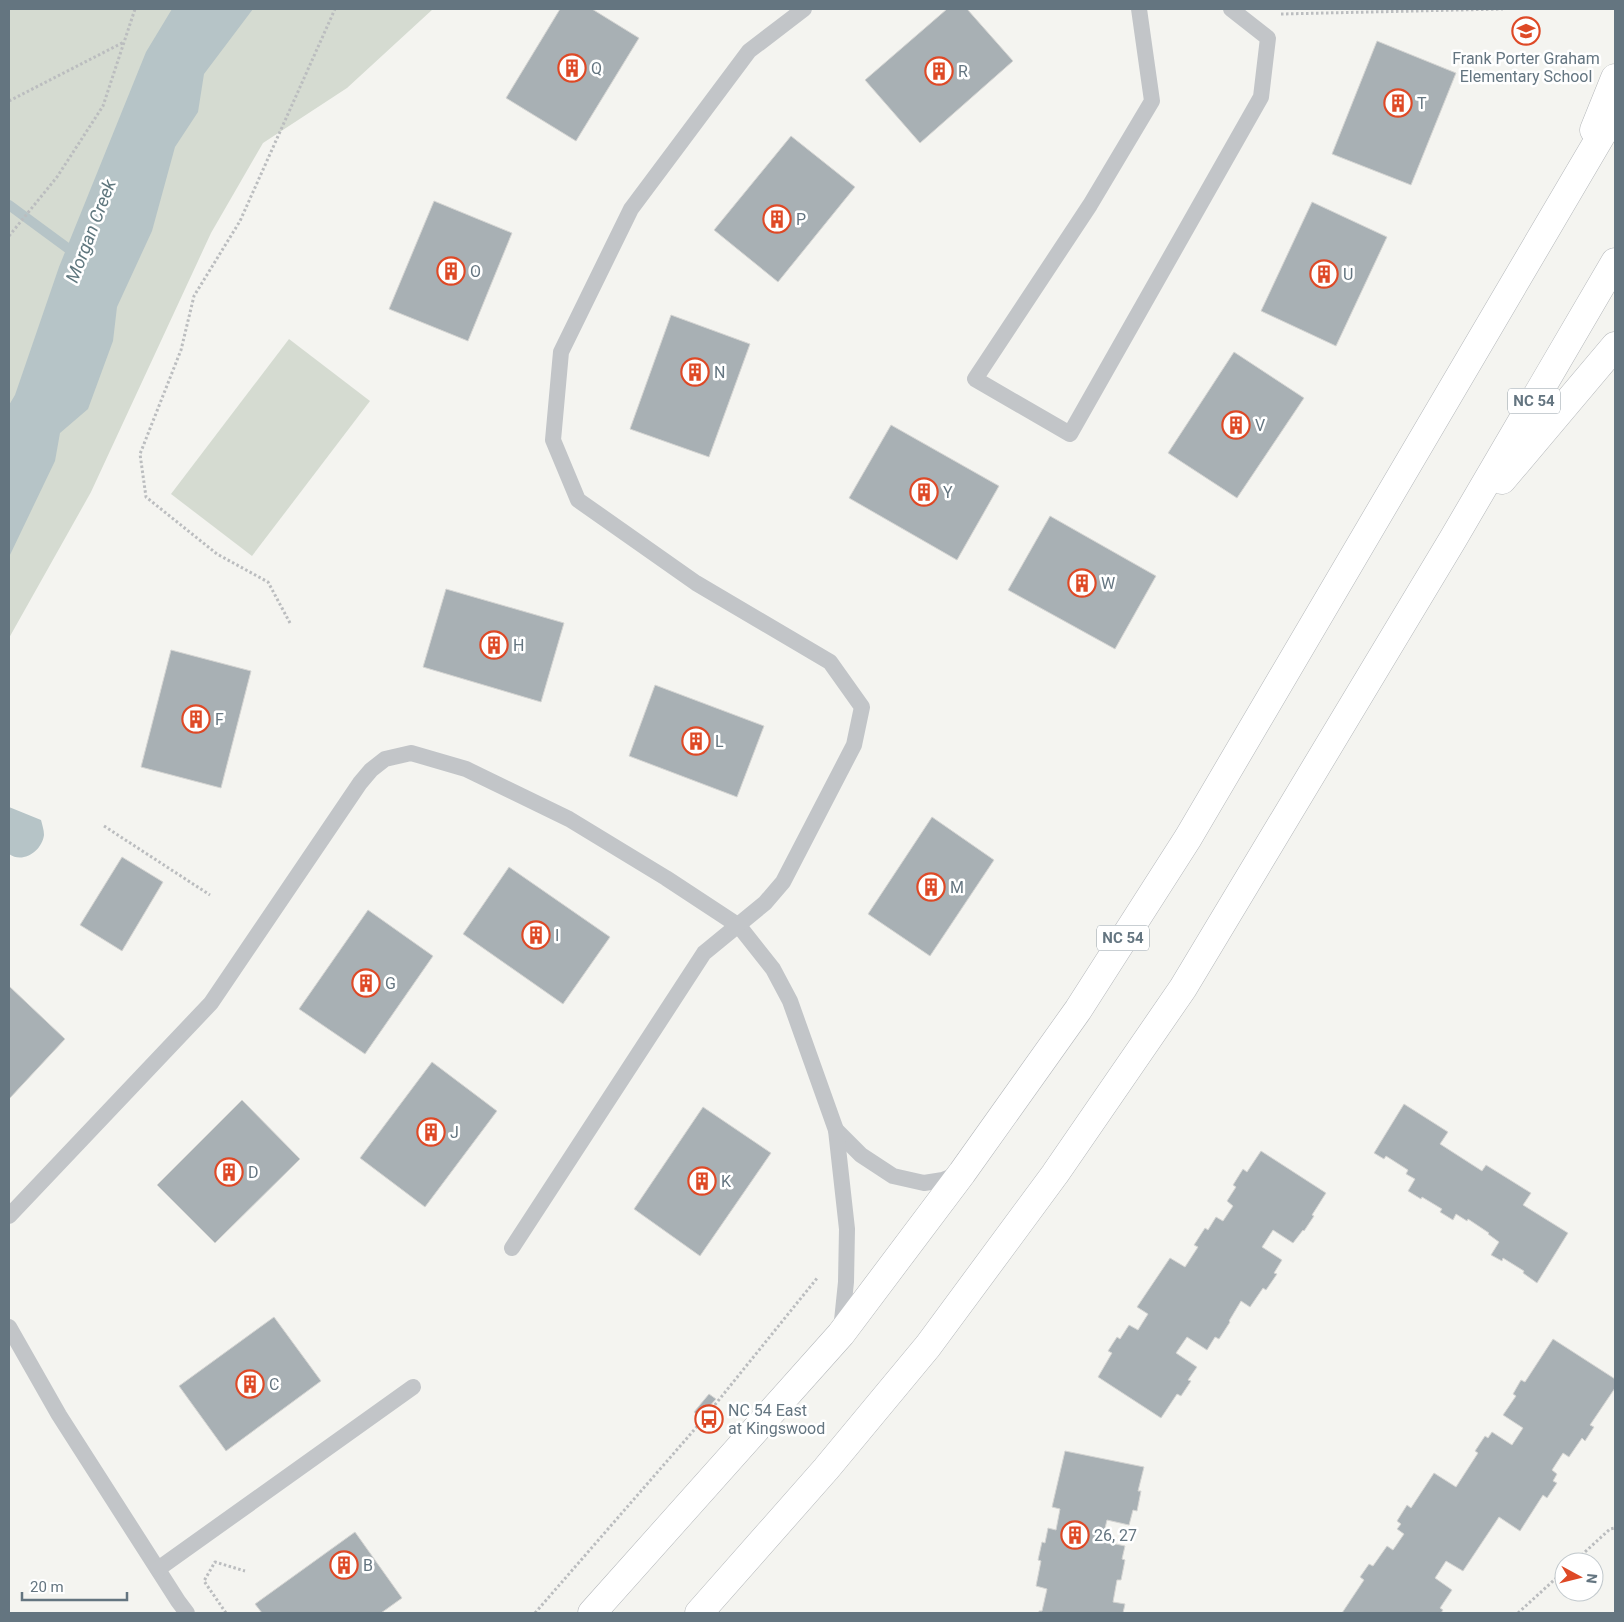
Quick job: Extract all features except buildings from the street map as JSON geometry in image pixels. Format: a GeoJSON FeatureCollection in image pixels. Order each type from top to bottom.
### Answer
{"type":"FeatureCollection","features":[{"type":"Feature","properties":{"kind":"highway"},"geometry":{"type":"LineString","coordinates":[[1564,200],[1615,78]]}},
{"type":"Feature","properties":{"kind":"highway","name":"NC 54"},"geometry":{"type":"LineString","coordinates":[[592,1613],[840,1334],[962,1173],[1078,1010],[1188,838],[1615,112]]}},
{"type":"Feature","properties":{"kind":"highway","name":"NC 54"},"geometry":{"type":"LineString","coordinates":[[699,1613],[819,1476],[928,1346],[1060,1166],[1182,988],[1453,539],[1615,262]]}},
{"type":"Feature","properties":{"kind":"highway"},"geometry":{"type":"LineString","coordinates":[[1453,539],[1615,346]]}},
{"type":"Feature","properties":{"kind":"lane"},"geometry":{"type":"LineString","coordinates":[[512,1248],[704,953],[766,903],[783,882],[854,745],[862,708],[830,662],[696,583],[578,500],[554,440],[561,352],[631,209],[749,50],[804,9]]}},
{"type":"Feature","properties":{"kind":"lane"},"geometry":{"type":"LineString","coordinates":[[1139,9],[1152,101],[1090,205],[975,379],[1070,434],[1261,97],[1268,38],[1236,12]]}},
{"type":"Feature","properties":{"kind":"lane"},"geometry":{"type":"LineString","coordinates":[[9,1216],[211,1003],[360,783],[385,759],[411,753],[466,769],[569,819],[666,878],[739,926],[773,969],[790,1000],[836,1130],[847,1229],[846,1282],[840,1334]]}},
{"type":"Feature","properties":{"kind":"lane"},"geometry":{"type":"LineString","coordinates":[[836,1130],[861,1155],[894,1176],[924,1183],[943,1180],[962,1173]]}},
{"type":"Feature","properties":{"kind":"lane"},"geometry":{"type":"LineString","coordinates":[[9,1327],[59,1415],[188,1613]]}},
{"type":"Feature","properties":{"kind":"lane"},"geometry":{"type":"LineString","coordinates":[[158,1569],[413,1387]]}},
{"type":"Feature","properties":{"kind":"path"},"geometry":{"type":"LineString","coordinates":[[9,236],[57,177],[103,106],[135,9]]}},
{"type":"Feature","properties":{"kind":"path"},"geometry":{"type":"LineString","coordinates":[[290,623],[268,582],[216,554],[146,497],[140,454],[181,350],[194,296],[240,221],[335,9]]}},
{"type":"Feature","properties":{"kind":"path"},"geometry":{"type":"LineString","coordinates":[[1236,12],[1503,9],[1500,9]]}},
{"type":"Feature","properties":{"kind":"path"},"geometry":{"type":"LineString","coordinates":[[9,101],[124,42]]}},
{"type":"Feature","properties":{"kind":"path"},"geometry":{"type":"LineString","coordinates":[[104,826],[210,895]]}},
{"type":"Feature","properties":{"kind":"path"},"geometry":{"type":"LineString","coordinates":[[535,1613],[701,1422],[847,1241]]}},
{"type":"Feature","properties":{"kind":"path"},"geometry":{"type":"LineString","coordinates":[[1585,1552],[1610,1529],[1615,1528]]}},
{"type":"Feature","properties":{"kind":"path"},"geometry":{"type":"LineString","coordinates":[[226,1613],[204,1581],[216,1562],[246,1571]]}},
{"type":"Feature","properties":{"kind":"path"},"geometry":{"type":"LineString","coordinates":[[1518,1613],[1554,1580]]}},
{"type":"Feature","properties":{"kind":"shaded area"},"geometry":{"type":"Polygon","coordinates":[[[9,9],[433,9],[347,88],[263,143],[211,233],[91,492],[9,638],[9,9]]]}},
{"type":"Feature","properties":{"kind":"shaded area"},"geometry":{"type":"Polygon","coordinates":[[[289,339],[370,401],[252,556],[171,494],[289,339]]]}},
{"type":"Feature","properties":{"kind":"water","name":"Morgan Creek"},"geometry":{"type":"Polygon","coordinates":[[[172,9],[253,9],[204,74],[198,112],[175,147],[152,231],[117,307],[113,341],[88,409],[60,433],[55,461],[9,557],[9,405],[15,395],[59,267],[146,52],[172,9]]]}},
{"type":"Feature","properties":{"kind":"water"},"geometry":{"type":"Polygon","coordinates":[[[9,807],[41,820],[44,835],[40,846],[26,857],[14,857],[9,854],[9,807]]]}},
{"type":"Feature","properties":{"kind":"waterway","name":"Morgan Creek"},"geometry":{"type":"LineString","coordinates":[[9,205],[77,255]]}},
{"type":"Feature","properties":{"kind":"place","name":"Frank Porter Graham Elementary School"},"geometry":{"type":"Point","coordinates":[1526,31]}},
{"type":"Feature","properties":{"kind":"place","name":"Q"},"geometry":{"type":"Point","coordinates":[572,68]}},
{"type":"Feature","properties":{"kind":"place","name":"R"},"geometry":{"type":"Point","coordinates":[939,71]}},
{"type":"Feature","properties":{"kind":"place","name":"T"},"geometry":{"type":"Point","coordinates":[1398,103]}},
{"type":"Feature","properties":{"kind":"place","name":"P"},"geometry":{"type":"Point","coordinates":[777,219]}},
{"type":"Feature","properties":{"kind":"place","name":"O"},"geometry":{"type":"Point","coordinates":[451,271]}},
{"type":"Feature","properties":{"kind":"place","name":"U"},"geometry":{"type":"Point","coordinates":[1324,274]}},
{"type":"Feature","properties":{"kind":"place","name":"N"},"geometry":{"type":"Point","coordinates":[695,372]}},
{"type":"Feature","properties":{"kind":"place","name":"V"},"geometry":{"type":"Point","coordinates":[1236,425]}},
{"type":"Feature","properties":{"kind":"place","name":"Y"},"geometry":{"type":"Point","coordinates":[924,492]}},
{"type":"Feature","properties":{"kind":"place","name":"W"},"geometry":{"type":"Point","coordinates":[1082,583]}},
{"type":"Feature","properties":{"kind":"place","name":"H"},"geometry":{"type":"Point","coordinates":[494,645]}},
{"type":"Feature","properties":{"kind":"place","name":"F"},"geometry":{"type":"Point","coordinates":[196,719]}},
{"type":"Feature","properties":{"kind":"place","name":"L"},"geometry":{"type":"Point","coordinates":[696,741]}},
{"type":"Feature","properties":{"kind":"place","name":"M"},"geometry":{"type":"Point","coordinates":[931,887]}},
{"type":"Feature","properties":{"kind":"place","name":"I"},"geometry":{"type":"Point","coordinates":[536,935]}},
{"type":"Feature","properties":{"kind":"place","name":"G"},"geometry":{"type":"Point","coordinates":[366,983]}},
{"type":"Feature","properties":{"kind":"place","name":"J"},"geometry":{"type":"Point","coordinates":[431,1132]}},
{"type":"Feature","properties":{"kind":"place","name":"D"},"geometry":{"type":"Point","coordinates":[229,1172]}},
{"type":"Feature","properties":{"kind":"place","name":"K"},"geometry":{"type":"Point","coordinates":[702,1181]}},
{"type":"Feature","properties":{"kind":"place","name":"C"},"geometry":{"type":"Point","coordinates":[250,1384]}},
{"type":"Feature","properties":{"kind":"place","name":"NC 54 East at Kingswood"},"geometry":{"type":"Point","coordinates":[709,1419]}},
{"type":"Feature","properties":{"kind":"place","name":"26, 27"},"geometry":{"type":"Point","coordinates":[1075,1535]}},
{"type":"Feature","properties":{"kind":"place","name":"B"},"geometry":{"type":"Point","coordinates":[344,1565]}}]}
